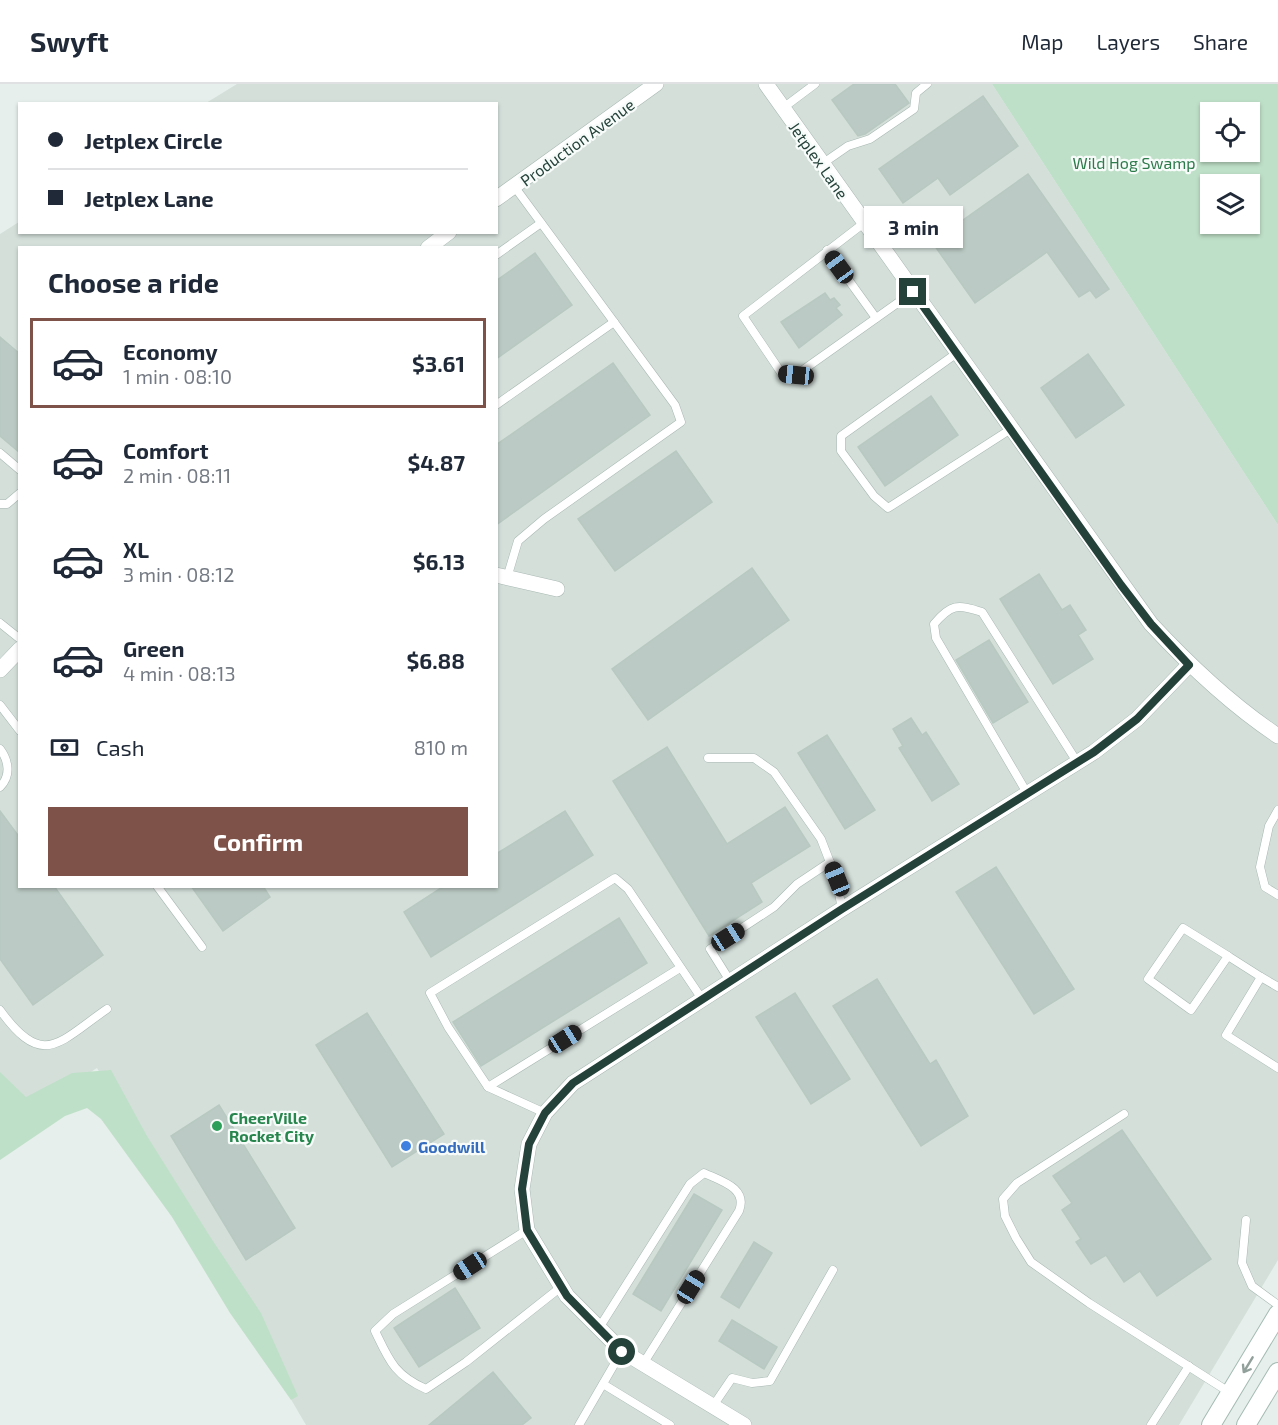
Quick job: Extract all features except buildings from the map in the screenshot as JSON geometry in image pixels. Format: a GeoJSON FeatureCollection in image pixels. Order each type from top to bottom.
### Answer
{"type":"FeatureCollection","features":[{"type":"Feature","properties":{"kind":"main road"},"geometry":{"type":"LineString","coordinates":[[1211,1425],[1278,1314]]}},
{"type":"Feature","properties":{"kind":"main road"},"geometry":{"type":"LineString","coordinates":[[1246,1425],[1278,1372]]}},
{"type":"Feature","properties":{"kind":"street","name":"Production Avenue"},"geometry":{"type":"LineString","coordinates":[[498,198],[656,84]]}},
{"type":"Feature","properties":{"kind":"street","name":"Jetplex Lane"},"geometry":{"type":"LineString","coordinates":[[766,84],[1151,624],[1189,665],[1244,714],[1278,736]]}},
{"type":"Feature","properties":{"kind":"street"},"geometry":{"type":"LineString","coordinates":[[431,246],[446,234]]}},
{"type":"Feature","properties":{"kind":"street"},"geometry":{"type":"LineString","coordinates":[[502,577],[556,589]]}},
{"type":"Feature","properties":{"kind":"street"},"geometry":{"type":"LineString","coordinates":[[0,670],[18,651]]}},
{"type":"Feature","properties":{"kind":"street"},"geometry":{"type":"LineString","coordinates":[[744,1425],[622,1352],[561,1287],[527,1230],[522,1189],[529,1144],[545,1113],[573,1083],[842,909],[1077,762],[1137,719],[1189,665]]}},
{"type":"Feature","properties":{"kind":"lane"},"geometry":{"type":"LineString","coordinates":[[783,108],[815,84]]}},
{"type":"Feature","properties":{"kind":"lane"},"geometry":{"type":"LineString","coordinates":[[822,164],[848,146],[870,139],[914,109],[916,93],[927,84]]}},
{"type":"Feature","properties":{"kind":"lane"},"geometry":{"type":"LineString","coordinates":[[502,577],[518,541],[544,519],[681,422],[675,405],[514,186]]}},
{"type":"Feature","properties":{"kind":"lane"},"geometry":{"type":"LineString","coordinates":[[498,254],[541,223]]}},
{"type":"Feature","properties":{"kind":"lane"},"geometry":{"type":"LineString","coordinates":[[864,223],[743,316],[782,374],[796,375],[913,292]]}},
{"type":"Feature","properties":{"kind":"lane"},"geometry":{"type":"LineString","coordinates":[[827,250],[876,318]]}},
{"type":"Feature","properties":{"kind":"lane"},"geometry":{"type":"LineString","coordinates":[[498,404],[614,322]]}},
{"type":"Feature","properties":{"kind":"lane"},"geometry":{"type":"LineString","coordinates":[[957,353],[841,436],[841,451],[874,496],[888,508],[1011,429]]}},
{"type":"Feature","properties":{"kind":"lane"},"geometry":{"type":"LineString","coordinates":[[0,453],[18,468]]}},
{"type":"Feature","properties":{"kind":"lane"},"geometry":{"type":"LineString","coordinates":[[0,504],[7,504],[18,495]]}},
{"type":"Feature","properties":{"kind":"lane"},"geometry":{"type":"LineString","coordinates":[[1027,793],[936,638],[934,624],[946,610],[960,605],[982,612],[1077,762]]}},
{"type":"Feature","properties":{"kind":"lane"},"geometry":{"type":"LineString","coordinates":[[0,623],[18,637]]}},
{"type":"Feature","properties":{"kind":"lane"},"geometry":{"type":"LineString","coordinates":[[0,705],[18,728]]}},
{"type":"Feature","properties":{"kind":"lane"},"geometry":{"type":"LineString","coordinates":[[0,749],[7,762],[7,772],[5,781],[0,787]]}},
{"type":"Feature","properties":{"kind":"lane"},"geometry":{"type":"LineString","coordinates":[[708,758],[754,758],[774,772],[821,839],[837,879],[842,909]]}},
{"type":"Feature","properties":{"kind":"lane"},"geometry":{"type":"LineString","coordinates":[[1278,810],[1269,826],[1260,867],[1265,887],[1278,895]]}},
{"type":"Feature","properties":{"kind":"lane"},"geometry":{"type":"LineString","coordinates":[[730,981],[710,949],[774,908],[796,884],[830,862]]}},
{"type":"Feature","properties":{"kind":"lane"},"geometry":{"type":"LineString","coordinates":[[545,1113],[488,1087],[447,1027],[430,993],[615,878],[628,889],[702,999]]}},
{"type":"Feature","properties":{"kind":"lane"},"geometry":{"type":"LineString","coordinates":[[158,888],[202,947]]}},
{"type":"Feature","properties":{"kind":"lane"},"geometry":{"type":"LineString","coordinates":[[1228,956],[1191,1010],[1148,980],[1183,928],[1278,987]]}},
{"type":"Feature","properties":{"kind":"lane"},"geometry":{"type":"LineString","coordinates":[[488,1087],[680,968]]}},
{"type":"Feature","properties":{"kind":"lane"},"geometry":{"type":"LineString","coordinates":[[1261,976],[1226,1035],[1278,1068]]}},
{"type":"Feature","properties":{"kind":"lane"},"geometry":{"type":"LineString","coordinates":[[0,1010],[22,1037],[31,1043],[54,1046],[107,1009]]}},
{"type":"Feature","properties":{"kind":"lane"},"geometry":{"type":"LineString","coordinates":[[1124,1114],[1017,1183],[1003,1199],[1005,1216],[1031,1262],[1231,1393]]}},
{"type":"Feature","properties":{"kind":"lane"},"geometry":{"type":"LineString","coordinates":[[599,1328],[690,1184],[704,1173],[732,1186],[740,1195],[742,1202],[739,1211],[643,1364]]}},
{"type":"Feature","properties":{"kind":"lane"},"geometry":{"type":"LineString","coordinates":[[1246,1220],[1242,1263],[1252,1286],[1278,1305]]}},
{"type":"Feature","properties":{"kind":"lane"},"geometry":{"type":"LineString","coordinates":[[527,1230],[393,1314],[375,1331],[391,1364],[408,1381],[426,1389],[466,1362],[561,1287]]}},
{"type":"Feature","properties":{"kind":"lane"},"geometry":{"type":"LineString","coordinates":[[713,1406],[732,1378],[752,1383],[770,1381],[833,1270]]}},
{"type":"Feature","properties":{"kind":"lane"},"geometry":{"type":"LineString","coordinates":[[579,1425],[622,1352]]}},
{"type":"Feature","properties":{"kind":"lane"},"geometry":{"type":"LineString","coordinates":[[1151,1425],[1189,1366]]}},
{"type":"Feature","properties":{"kind":"lane"},"geometry":{"type":"LineString","coordinates":[[603,1384],[670,1425]]}},
{"type":"Feature","properties":{"kind":"shaded area"},"geometry":{"type":"Polygon","coordinates":[[[237,84],[992,84],[1278,525],[1278,1260],[1179,1425],[306,1425],[97,1068],[0,1130],[0,234],[18,223],[18,234],[498,234],[498,102],[208,102],[237,84]]]}},
{"type":"Feature","properties":{"kind":"green space","name":"Wild Hog Swamp"},"geometry":{"type":"Polygon","coordinates":[[[992,84],[1278,84],[1278,525],[992,84]]]}},
{"type":"Feature","properties":{"kind":"green space"},"geometry":{"type":"Polygon","coordinates":[[[111,1070],[147,1136],[261,1313],[298,1396],[291,1400],[230,1313],[172,1217],[101,1119],[87,1108],[65,1116],[0,1160],[0,1072],[26,1097],[72,1073],[111,1070]]]}},
{"type":"Feature","properties":{"kind":"place","name":"CheerVille Rocket City"},"geometry":{"type":"Point","coordinates":[217,1126]}},
{"type":"Feature","properties":{"kind":"place","name":"Goodwill"},"geometry":{"type":"Point","coordinates":[406,1146]}},
{"type":"Feature","properties":{"kind":"route"},"geometry":{"type":"LineString","coordinates":[[622,1352],[567,1296],[527,1230],[522,1189],[529,1144],[545,1113],[573,1083],[842,909],[1094,752],[1137,719],[1189,665],[1151,624],[1121,585],[913,292]]}}]}
